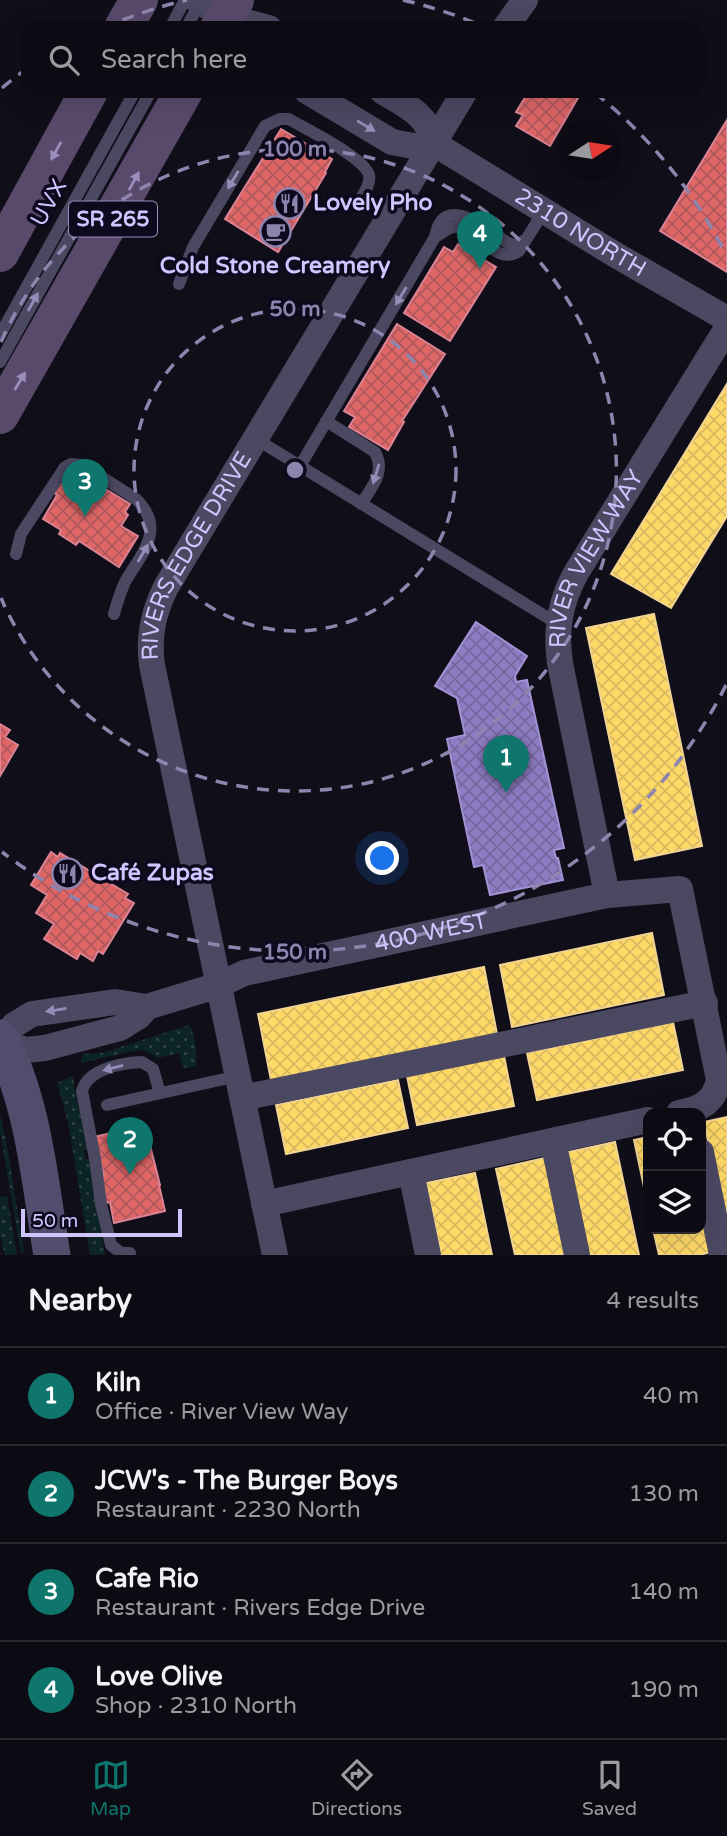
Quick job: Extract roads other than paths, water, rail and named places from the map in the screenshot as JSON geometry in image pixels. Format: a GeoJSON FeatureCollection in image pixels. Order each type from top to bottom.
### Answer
{"type":"FeatureCollection","features":[{"type":"Feature","properties":{"kind":"main road"},"geometry":{"type":"LineString","coordinates":[[128,21],[139,0]]}},
{"type":"Feature","properties":{"kind":"main road"},"geometry":{"type":"LineString","coordinates":[[0,253],[85,98]]}},
{"type":"Feature","properties":{"kind":"main road","name":"SR 265"},"geometry":{"type":"LineString","coordinates":[[0,415],[180,98]]}},
{"type":"Feature","properties":{"kind":"main road"},"geometry":{"type":"LineString","coordinates":[[1,1042],[20,1087],[31,1129],[52,1255]]}},
{"type":"Feature","properties":{"kind":"street"},"geometry":{"type":"LineString","coordinates":[[510,21],[524,0]]}},
{"type":"Feature","properties":{"kind":"street"},"geometry":{"type":"LineString","coordinates":[[212,9],[248,21]]}},
{"type":"Feature","properties":{"kind":"street"},"geometry":{"type":"LineString","coordinates":[[319,98],[393,142],[413,146],[435,144]]}},
{"type":"Feature","properties":{"kind":"street","name":"2310 NORTH"},"geometry":{"type":"LineString","coordinates":[[393,98],[420,115],[435,144],[727,319]]}},
{"type":"Feature","properties":{"kind":"street","name":"RIVERS EDGE DRIVE"},"geometry":{"type":"LineString","coordinates":[[275,1255],[152,665],[150,636],[158,603],[166,587],[461,98]]}},
{"type":"Feature","properties":{"kind":"street","name":"RIVER VIEW WAY"},"geometry":{"type":"LineString","coordinates":[[607,895],[557,646],[563,600],[576,573],[727,328]]}},
{"type":"Feature","properties":{"kind":"street","name":"400 WEST"},"geometry":{"type":"LineString","coordinates":[[147,1007],[139,1016],[120,1028],[45,1048],[26,1050],[1,1042],[14,1025],[32,1014],[104,1002],[127,1002],[147,1007],[219,985],[244,974],[607,895],[680,889],[705,1003]]}},
{"type":"Feature","properties":{"kind":"street"},"geometry":{"type":"LineString","coordinates":[[240,1087],[705,1003],[720,1047],[719,1071],[717,1090],[705,1105],[698,1108]]}},
{"type":"Feature","properties":{"kind":"street"},"geometry":{"type":"LineString","coordinates":[[264,1204],[643,1121]]}},
{"type":"Feature","properties":{"kind":"street"},"geometry":{"type":"LineString","coordinates":[[553,1141],[577,1255]]}},
{"type":"Feature","properties":{"kind":"street"},"geometry":{"type":"LineString","coordinates":[[705,1171],[722,1255]]}},
{"type":"Feature","properties":{"kind":"street"},"geometry":{"type":"LineString","coordinates":[[411,1172],[428,1255]]}},
{"type":"Feature","properties":{"kind":"lane"},"geometry":{"type":"LineString","coordinates":[[185,21],[212,9]]}},
{"type":"Feature","properties":{"kind":"lane"},"geometry":{"type":"LineString","coordinates":[[196,21],[212,9]]}},
{"type":"Feature","properties":{"kind":"lane","name":"UVX"},"geometry":{"type":"LineString","coordinates":[[0,335],[131,98]]}},
{"type":"Feature","properties":{"kind":"lane"},"geometry":{"type":"LineString","coordinates":[[0,362],[147,98]]}},
{"type":"Feature","properties":{"kind":"lane"},"geometry":{"type":"LineString","coordinates":[[179,284],[193,247],[265,126],[280,119],[289,119],[362,163],[369,177],[368,186],[360,200]]}},
{"type":"Feature","properties":{"kind":"lane"},"geometry":{"type":"LineString","coordinates":[[300,466],[435,237],[450,229],[461,229],[507,255],[517,253],[544,211]]}},
{"type":"Feature","properties":{"kind":"lane"},"geometry":{"type":"LineString","coordinates":[[326,421],[375,452],[378,457],[378,477],[361,504]]}},
{"type":"Feature","properties":{"kind":"lane"},"geometry":{"type":"LineString","coordinates":[[256,439],[558,624]]}},
{"type":"Feature","properties":{"kind":"lane"},"geometry":{"type":"LineString","coordinates":[[16,554],[21,534],[61,472],[71,464],[83,465],[136,499],[142,504],[149,519],[148,545],[125,582],[114,614]]}},
{"type":"Feature","properties":{"kind":"lane"},"geometry":{"type":"LineString","coordinates":[[130,1253],[121,1253],[111,1245],[101,1204],[82,1091],[87,1078],[97,1072],[142,1062],[153,1069],[160,1093]]}},
{"type":"Feature","properties":{"kind":"lane"},"geometry":{"type":"LineString","coordinates":[[107,1105],[160,1093],[240,1087]]}},
{"type":"Feature","properties":{"kind":"place","name":"Lovely Pho"},"geometry":{"type":"Point","coordinates":[290,203]}},
{"type":"Feature","properties":{"kind":"place","name":"Cold Stone Creamery"},"geometry":{"type":"Point","coordinates":[275,232]}},
{"type":"Feature","properties":{"kind":"place","name":"Love Olive"},"geometry":{"type":"Point","coordinates":[480,269]}},
{"type":"Feature","properties":{"kind":"place","name":"Cafe Rio"},"geometry":{"type":"Point","coordinates":[85,517]}},
{"type":"Feature","properties":{"kind":"place","name":"Kiln"},"geometry":{"type":"Point","coordinates":[506,793]}},
{"type":"Feature","properties":{"kind":"place","name":"Café Zupas"},"geometry":{"type":"Point","coordinates":[68,873]}},
{"type":"Feature","properties":{"kind":"place","name":"JCW's - The Burger Boys"},"geometry":{"type":"Point","coordinates":[130,1175]}}]}
